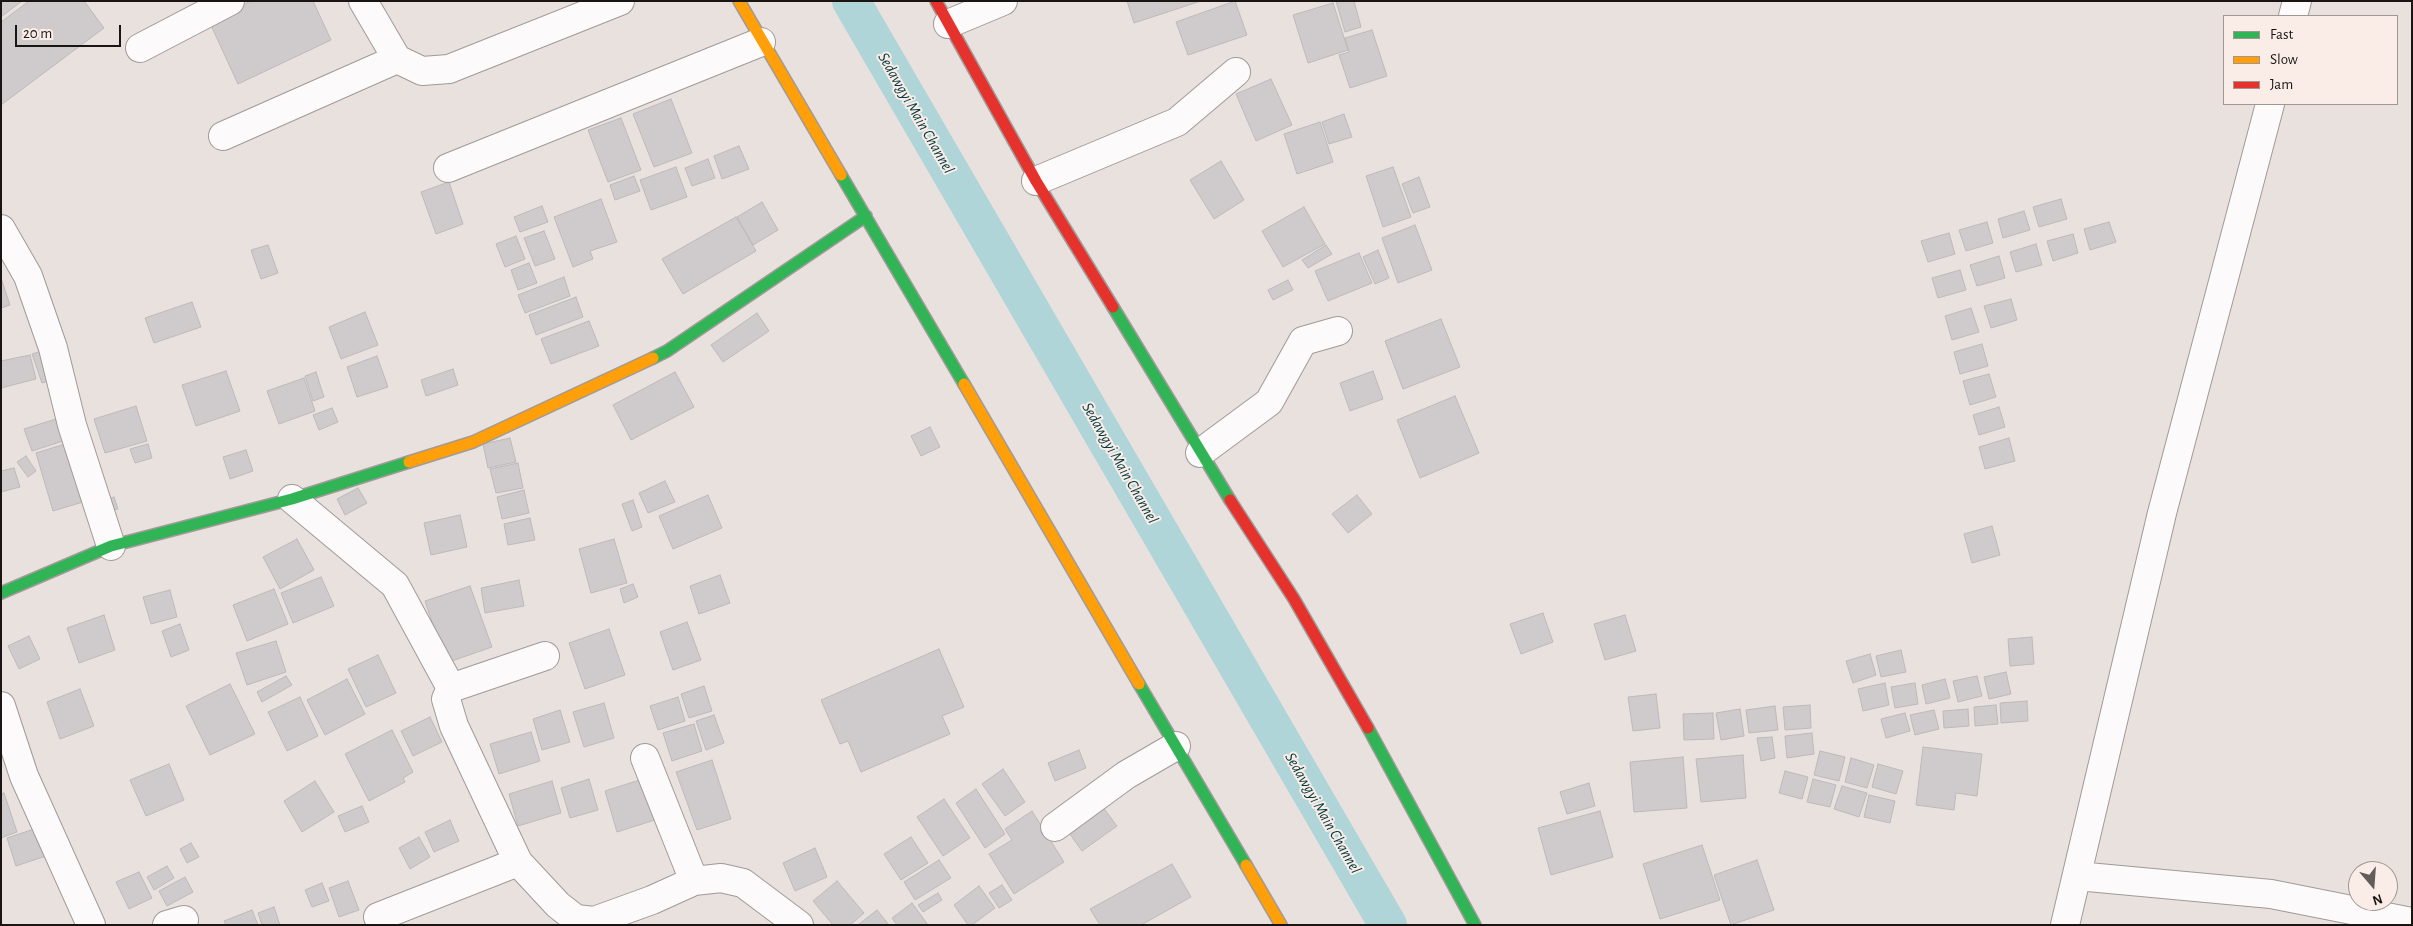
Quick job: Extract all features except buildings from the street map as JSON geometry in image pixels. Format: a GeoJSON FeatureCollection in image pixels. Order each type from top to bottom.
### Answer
{"type":"FeatureCollection","features":[{"type":"Feature","properties":{"kind":"street"},"geometry":{"type":"LineString","coordinates":[[140,48],[230,1]]}},
{"type":"Feature","properties":{"kind":"street"},"geometry":{"type":"LineString","coordinates":[[363,1],[397,59],[422,72],[449,69],[620,1]]}},
{"type":"Feature","properties":{"kind":"street"},"geometry":{"type":"LineString","coordinates":[[739,1],[761,42],[866,216],[1281,925]]}},
{"type":"Feature","properties":{"kind":"street"},"geometry":{"type":"LineString","coordinates":[[1003,1],[942,13],[1036,181],[1200,453],[1294,599],[1362,716],[1476,925]]}},
{"type":"Feature","properties":{"kind":"street"},"geometry":{"type":"LineString","coordinates":[[2293,15],[2297,1]]}},
{"type":"Feature","properties":{"kind":"street"},"geometry":{"type":"LineString","coordinates":[[448,168],[761,42]]}},
{"type":"Feature","properties":{"kind":"street"},"geometry":{"type":"LineString","coordinates":[[223,136],[397,59]]}},
{"type":"Feature","properties":{"kind":"street"},"geometry":{"type":"LineString","coordinates":[[1036,181],[1177,122],[1236,72]]}},
{"type":"Feature","properties":{"kind":"street"},"geometry":{"type":"LineString","coordinates":[[2065,925],[2162,513],[2270,105]]}},
{"type":"Feature","properties":{"kind":"street"},"geometry":{"type":"LineString","coordinates":[[1,594],[111,546],[292,498],[473,442],[668,351],[866,216]]}},
{"type":"Feature","properties":{"kind":"street"},"geometry":{"type":"LineString","coordinates":[[1,229],[28,276],[53,348],[72,425],[111,546]]}},
{"type":"Feature","properties":{"kind":"street"},"geometry":{"type":"LineString","coordinates":[[1200,453],[1269,402],[1304,341],[1338,331]]}},
{"type":"Feature","properties":{"kind":"street"},"geometry":{"type":"LineString","coordinates":[[292,498],[395,585],[451,688]]}},
{"type":"Feature","properties":{"kind":"street"},"geometry":{"type":"LineString","coordinates":[[545,656],[451,688],[446,698],[448,712],[518,862],[558,905],[576,919],[594,921],[652,900],[694,880],[721,878],[743,883],[799,925]]}},
{"type":"Feature","properties":{"kind":"street"},"geometry":{"type":"LineString","coordinates":[[2,708],[24,776],[91,925]]}},
{"type":"Feature","properties":{"kind":"street"},"geometry":{"type":"LineString","coordinates":[[1055,827],[1126,775],[1176,746]]}},
{"type":"Feature","properties":{"kind":"street"},"geometry":{"type":"LineString","coordinates":[[645,758],[694,880]]}},
{"type":"Feature","properties":{"kind":"street"},"geometry":{"type":"LineString","coordinates":[[378,917],[518,862]]}},
{"type":"Feature","properties":{"kind":"street"},"geometry":{"type":"LineString","coordinates":[[2077,876],[2270,894],[2412,922]]}},
{"type":"Feature","properties":{"kind":"waterway","name":"Sedawgyi Main Channel"},"geometry":{"type":"LineString","coordinates":[[851,1],[1388,925]]}},
{"type":"Feature","properties":{"kind":"traffic: fast"},"geometry":{"type":"LineString","coordinates":[[841,175],[964,384]]}},
{"type":"Feature","properties":{"kind":"traffic: fast"},"geometry":{"type":"LineString","coordinates":[[653,358],[667,351],[866,216]]}},
{"type":"Feature","properties":{"kind":"traffic: fast"},"geometry":{"type":"LineString","coordinates":[[1113,307],[1230,500]]}},
{"type":"Feature","properties":{"kind":"traffic: fast"},"geometry":{"type":"LineString","coordinates":[[1,593],[111,546],[292,499],[409,462]]}},
{"type":"Feature","properties":{"kind":"traffic: fast"},"geometry":{"type":"LineString","coordinates":[[1139,684],[1246,865]]}},
{"type":"Feature","properties":{"kind":"traffic: fast"},"geometry":{"type":"LineString","coordinates":[[1368,728],[1475,925]]}},
{"type":"Feature","properties":{"kind":"traffic: slow"},"geometry":{"type":"LineString","coordinates":[[739,1],[841,175]]}},
{"type":"Feature","properties":{"kind":"traffic: slow"},"geometry":{"type":"LineString","coordinates":[[409,462],[473,442],[653,358]]}},
{"type":"Feature","properties":{"kind":"traffic: slow"},"geometry":{"type":"LineString","coordinates":[[964,384],[1139,684]]}},
{"type":"Feature","properties":{"kind":"traffic: slow"},"geometry":{"type":"LineString","coordinates":[[1246,865],[1281,925]]}},
{"type":"Feature","properties":{"kind":"traffic: jam"},"geometry":{"type":"LineString","coordinates":[[936,1],[1036,181],[1113,307]]}},
{"type":"Feature","properties":{"kind":"traffic: jam"},"geometry":{"type":"LineString","coordinates":[[1230,500],[1294,599],[1368,728]]}}]}
